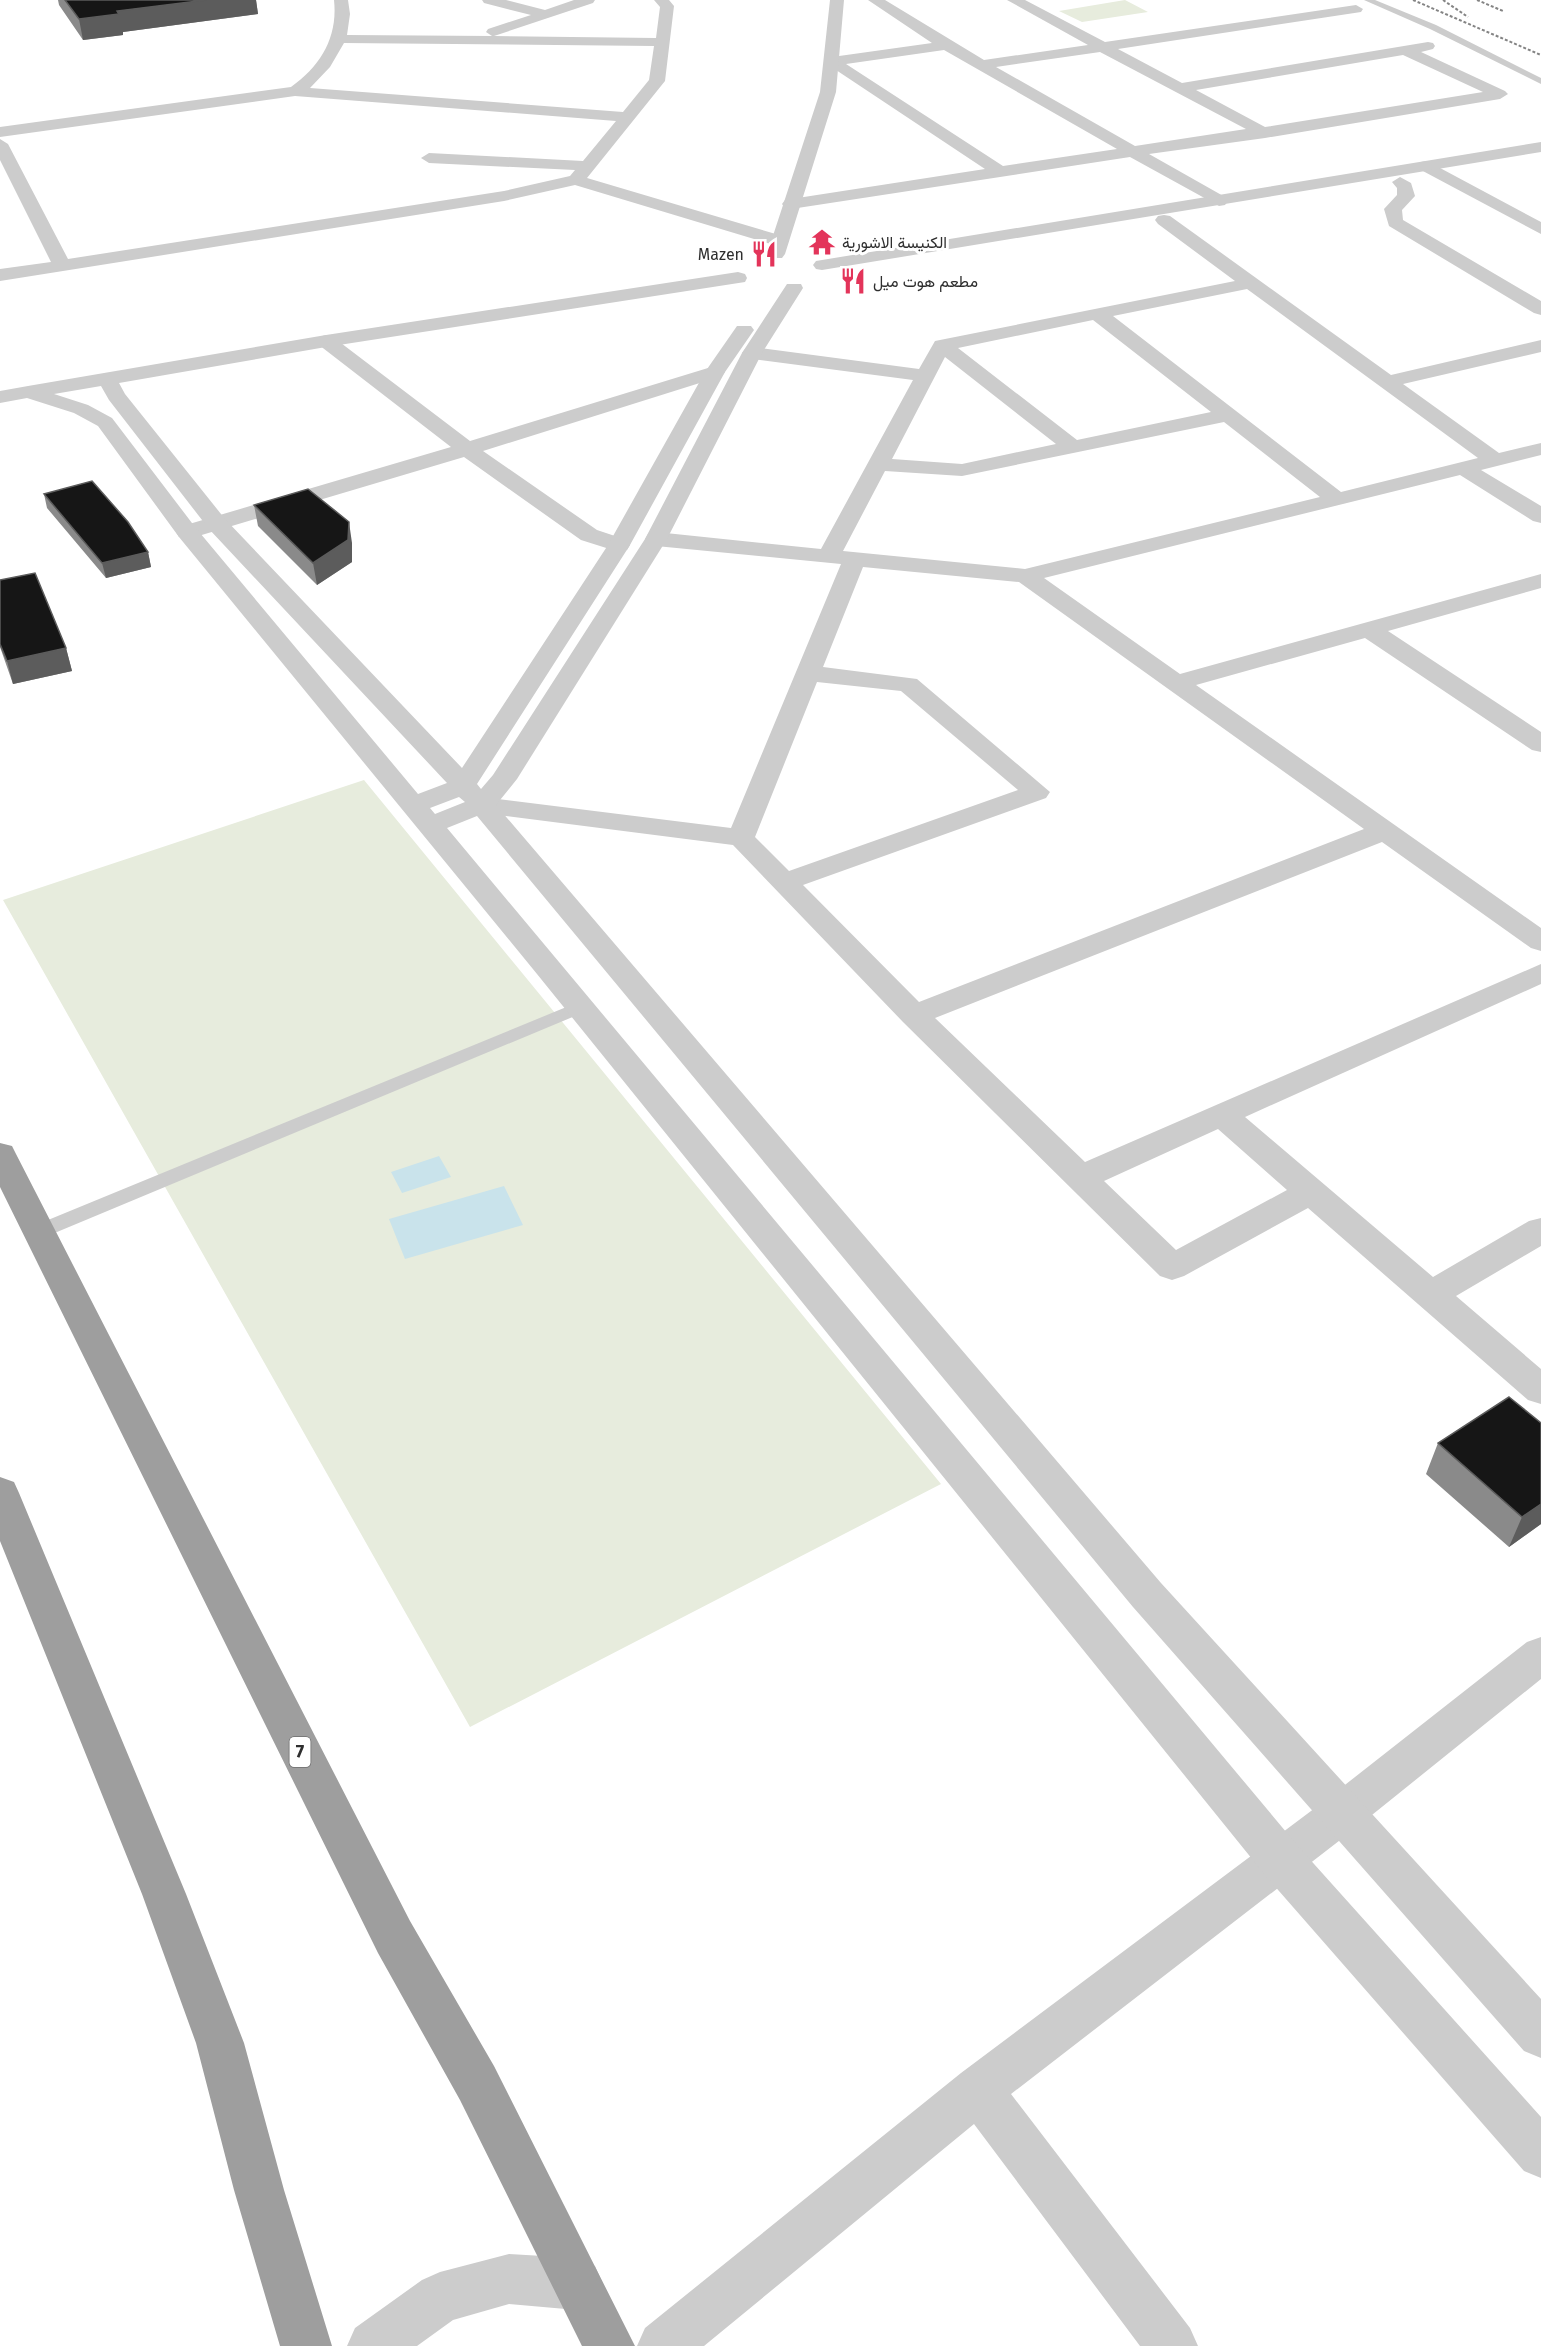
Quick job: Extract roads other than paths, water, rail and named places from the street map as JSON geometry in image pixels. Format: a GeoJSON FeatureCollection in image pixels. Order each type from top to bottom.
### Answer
{"type":"FeatureCollection","features":[{"type":"Feature","properties":{"kind":"highway","name":"7"},"geometry":{"type":"LineString","coordinates":[[0,1154],[394,1937],[477,2083],[609,2346]]}},
{"type":"Feature","properties":{"kind":"highway"},"geometry":{"type":"LineString","coordinates":[[0,1493],[164,1894],[220,2043],[259,2190],[306,2346]]}},
{"type":"Feature","properties":{"kind":"street"},"geometry":{"type":"LineString","coordinates":[[295,91],[312,80],[340,39],[343,9],[341,0]]}},
{"type":"Feature","properties":{"kind":"street"},"geometry":{"type":"LineString","coordinates":[[489,0],[545,14]]}},
{"type":"Feature","properties":{"kind":"street"},"geometry":{"type":"LineString","coordinates":[[468,40],[588,0]]}},
{"type":"Feature","properties":{"kind":"street"},"geometry":{"type":"LineString","coordinates":[[0,275],[504,196],[581,173],[657,81],[666,6],[661,0]]}},
{"type":"Feature","properties":{"kind":"street"},"geometry":{"type":"LineString","coordinates":[[472,796],[619,545],[716,372],[755,275],[778,247],[828,92],[837,0]]}},
{"type":"Feature","properties":{"kind":"street"},"geometry":{"type":"LineString","coordinates":[[875,0],[946,45],[1219,201]]}},
{"type":"Feature","properties":{"kind":"street"},"geometry":{"type":"LineString","coordinates":[[1014,0],[1265,133]]}},
{"type":"Feature","properties":{"kind":"street"},"geometry":{"type":"LineString","coordinates":[[982,65],[1362,4]]}},
{"type":"Feature","properties":{"kind":"street"},"geometry":{"type":"LineString","coordinates":[[340,39],[662,42]]}},
{"type":"Feature","properties":{"kind":"street"},"geometry":{"type":"LineString","coordinates":[[1181,88],[1438,44]]}},
{"type":"Feature","properties":{"kind":"street"},"geometry":{"type":"LineString","coordinates":[[832,61],[946,45]]}},
{"type":"Feature","properties":{"kind":"street"},"geometry":{"type":"LineString","coordinates":[[792,204],[1131,150],[1265,133],[1500,94],[1405,50]]}},
{"type":"Feature","properties":{"kind":"street"},"geometry":{"type":"LineString","coordinates":[[832,61],[999,171]]}},
{"type":"Feature","properties":{"kind":"street"},"geometry":{"type":"LineString","coordinates":[[0,132],[295,91],[627,117]]}},
{"type":"Feature","properties":{"kind":"street"},"geometry":{"type":"LineString","coordinates":[[0,144],[62,265]]}},
{"type":"Feature","properties":{"kind":"street"},"geometry":{"type":"LineString","coordinates":[[429,158],[581,173],[778,247],[814,263],[1164,220],[1400,182],[1435,170],[1541,147]]}},
{"type":"Feature","properties":{"kind":"street"},"geometry":{"type":"LineString","coordinates":[[814,263],[1541,154]]}},
{"type":"Feature","properties":{"kind":"street"},"geometry":{"type":"LineString","coordinates":[[1435,170],[1541,229]]}},
{"type":"Feature","properties":{"kind":"street"},"geometry":{"type":"LineString","coordinates":[[1400,182],[1405,187],[1406,196],[1394,209],[1395,222],[1541,309]]}},
{"type":"Feature","properties":{"kind":"street"},"geometry":{"type":"LineString","coordinates":[[1164,220],[1496,460]]}},
{"type":"Feature","properties":{"kind":"street"},"geometry":{"type":"LineString","coordinates":[[9,390],[107,378],[326,341],[755,275],[814,283],[814,263]]}},
{"type":"Feature","properties":{"kind":"street"},"geometry":{"type":"LineString","coordinates":[[421,815],[472,796],[504,779],[656,539],[752,353],[755,275]]}},
{"type":"Feature","properties":{"kind":"street"},"geometry":{"type":"LineString","coordinates":[[9,390],[755,275]]}},
{"type":"Feature","properties":{"kind":"street"},"geometry":{"type":"LineString","coordinates":[[828,557],[942,345],[1251,283]]}},
{"type":"Feature","properties":{"kind":"street"},"geometry":{"type":"LineString","coordinates":[[1096,313],[1337,500]]}},
{"type":"Feature","properties":{"kind":"street"},"geometry":{"type":"LineString","coordinates":[[326,341],[467,449],[589,535],[619,545]]}},
{"type":"Feature","properties":{"kind":"street"},"geometry":{"type":"LineString","coordinates":[[942,345],[1073,447]]}},
{"type":"Feature","properties":{"kind":"street"},"geometry":{"type":"LineString","coordinates":[[1387,382],[1541,346]]}},
{"type":"Feature","properties":{"kind":"street"},"geometry":{"type":"LineString","coordinates":[[752,353],[925,376]]}},
{"type":"Feature","properties":{"kind":"street"},"geometry":{"type":"LineString","coordinates":[[202,528],[716,372]]}},
{"type":"Feature","properties":{"kind":"street"},"geometry":{"type":"LineString","coordinates":[[107,378],[202,528],[421,815],[1281,1860],[1541,2154]]}},
{"type":"Feature","properties":{"kind":"street"},"geometry":{"type":"LineString","coordinates":[[9,390],[81,409],[105,422],[202,528],[472,796],[1147,1595],[1541,2034]]}},
{"type":"Feature","properties":{"kind":"street"},"geometry":{"type":"LineString","coordinates":[[878,464],[962,470],[1227,415]]}},
{"type":"Feature","properties":{"kind":"street"},"geometry":{"type":"LineString","coordinates":[[656,539],[1025,576],[1541,449]]}},
{"type":"Feature","properties":{"kind":"street"},"geometry":{"type":"LineString","coordinates":[[1463,468],[1541,516]]}},
{"type":"Feature","properties":{"kind":"street"},"geometry":{"type":"LineString","coordinates":[[741,838],[855,559]]}},
{"type":"Feature","properties":{"kind":"street"},"geometry":{"type":"LineString","coordinates":[[1025,576],[1541,942]]}},
{"type":"Feature","properties":{"kind":"street"},"geometry":{"type":"LineString","coordinates":[[1176,683],[1530,584],[1541,601]]}},
{"type":"Feature","properties":{"kind":"street"},"geometry":{"type":"LineString","coordinates":[[1368,629],[1541,744]]}},
{"type":"Feature","properties":{"kind":"street"},"geometry":{"type":"LineString","coordinates":[[784,882],[1037,792],[908,684],[808,673]]}},
{"type":"Feature","properties":{"kind":"street"},"geometry":{"type":"LineString","coordinates":[[472,796],[741,838],[914,1015],[1172,1267],[1311,1192]]}},
{"type":"Feature","properties":{"kind":"street"},"geometry":{"type":"LineString","coordinates":[[914,1015],[1385,831]]}},
{"type":"Feature","properties":{"kind":"street"},"geometry":{"type":"LineString","coordinates":[[1080,1178],[1541,974]]}},
{"type":"Feature","properties":{"kind":"street"},"geometry":{"type":"LineString","coordinates":[[1222,1115],[1541,1390]]}},
{"type":"Feature","properties":{"kind":"street"},"geometry":{"type":"LineString","coordinates":[[1430,1295],[1541,1230]]}},
{"type":"Feature","properties":{"kind":"street"},"geometry":{"type":"LineString","coordinates":[[663,2346],[978,2090],[1342,1813],[1541,1655]]}},
{"type":"Feature","properties":{"kind":"street"},"geometry":{"type":"LineString","coordinates":[[978,2090],[1172,2346]]}},
{"type":"Feature","properties":{"kind":"street"},"geometry":{"type":"LineString","coordinates":[[373,2346],[440,2298],[509,2279],[578,2284]]}},
{"type":"Feature","properties":{"kind":"lane"},"geometry":{"type":"LineString","coordinates":[[1362,4],[1433,27],[1541,81]]}},
{"type":"Feature","properties":{"kind":"lane"},"geometry":{"type":"LineString","coordinates":[[38,1232],[581,1007]]}},
{"type":"Feature","properties":{"kind":"water"},"geometry":{"type":"Polygon","coordinates":[[[439,1156],[451,1177],[402,1193],[391,1172],[439,1156]]]}},
{"type":"Feature","properties":{"kind":"water"},"geometry":{"type":"Polygon","coordinates":[[[504,1186],[523,1225],[405,1259],[389,1219],[504,1186]]]}},
{"type":"Feature","properties":{"kind":"railway"},"geometry":{"type":"LineString","coordinates":[[1413,0],[1541,55]]}},
{"type":"Feature","properties":{"kind":"railway"},"geometry":{"type":"LineString","coordinates":[[1443,0],[1468,17]]}},
{"type":"Feature","properties":{"kind":"railway"},"geometry":{"type":"LineString","coordinates":[[1477,0],[1503,11]]}},
{"type":"Feature","properties":{"kind":"place","name":"الكنيسة الاشورية"},"geometry":{"type":"Point","coordinates":[822,242]}},
{"type":"Feature","properties":{"kind":"place","name":"Mazen"},"geometry":{"type":"Point","coordinates":[764,254]}},
{"type":"Feature","properties":{"kind":"place","name":"مطعم هوت ميل"},"geometry":{"type":"Point","coordinates":[853,281]}}]}
